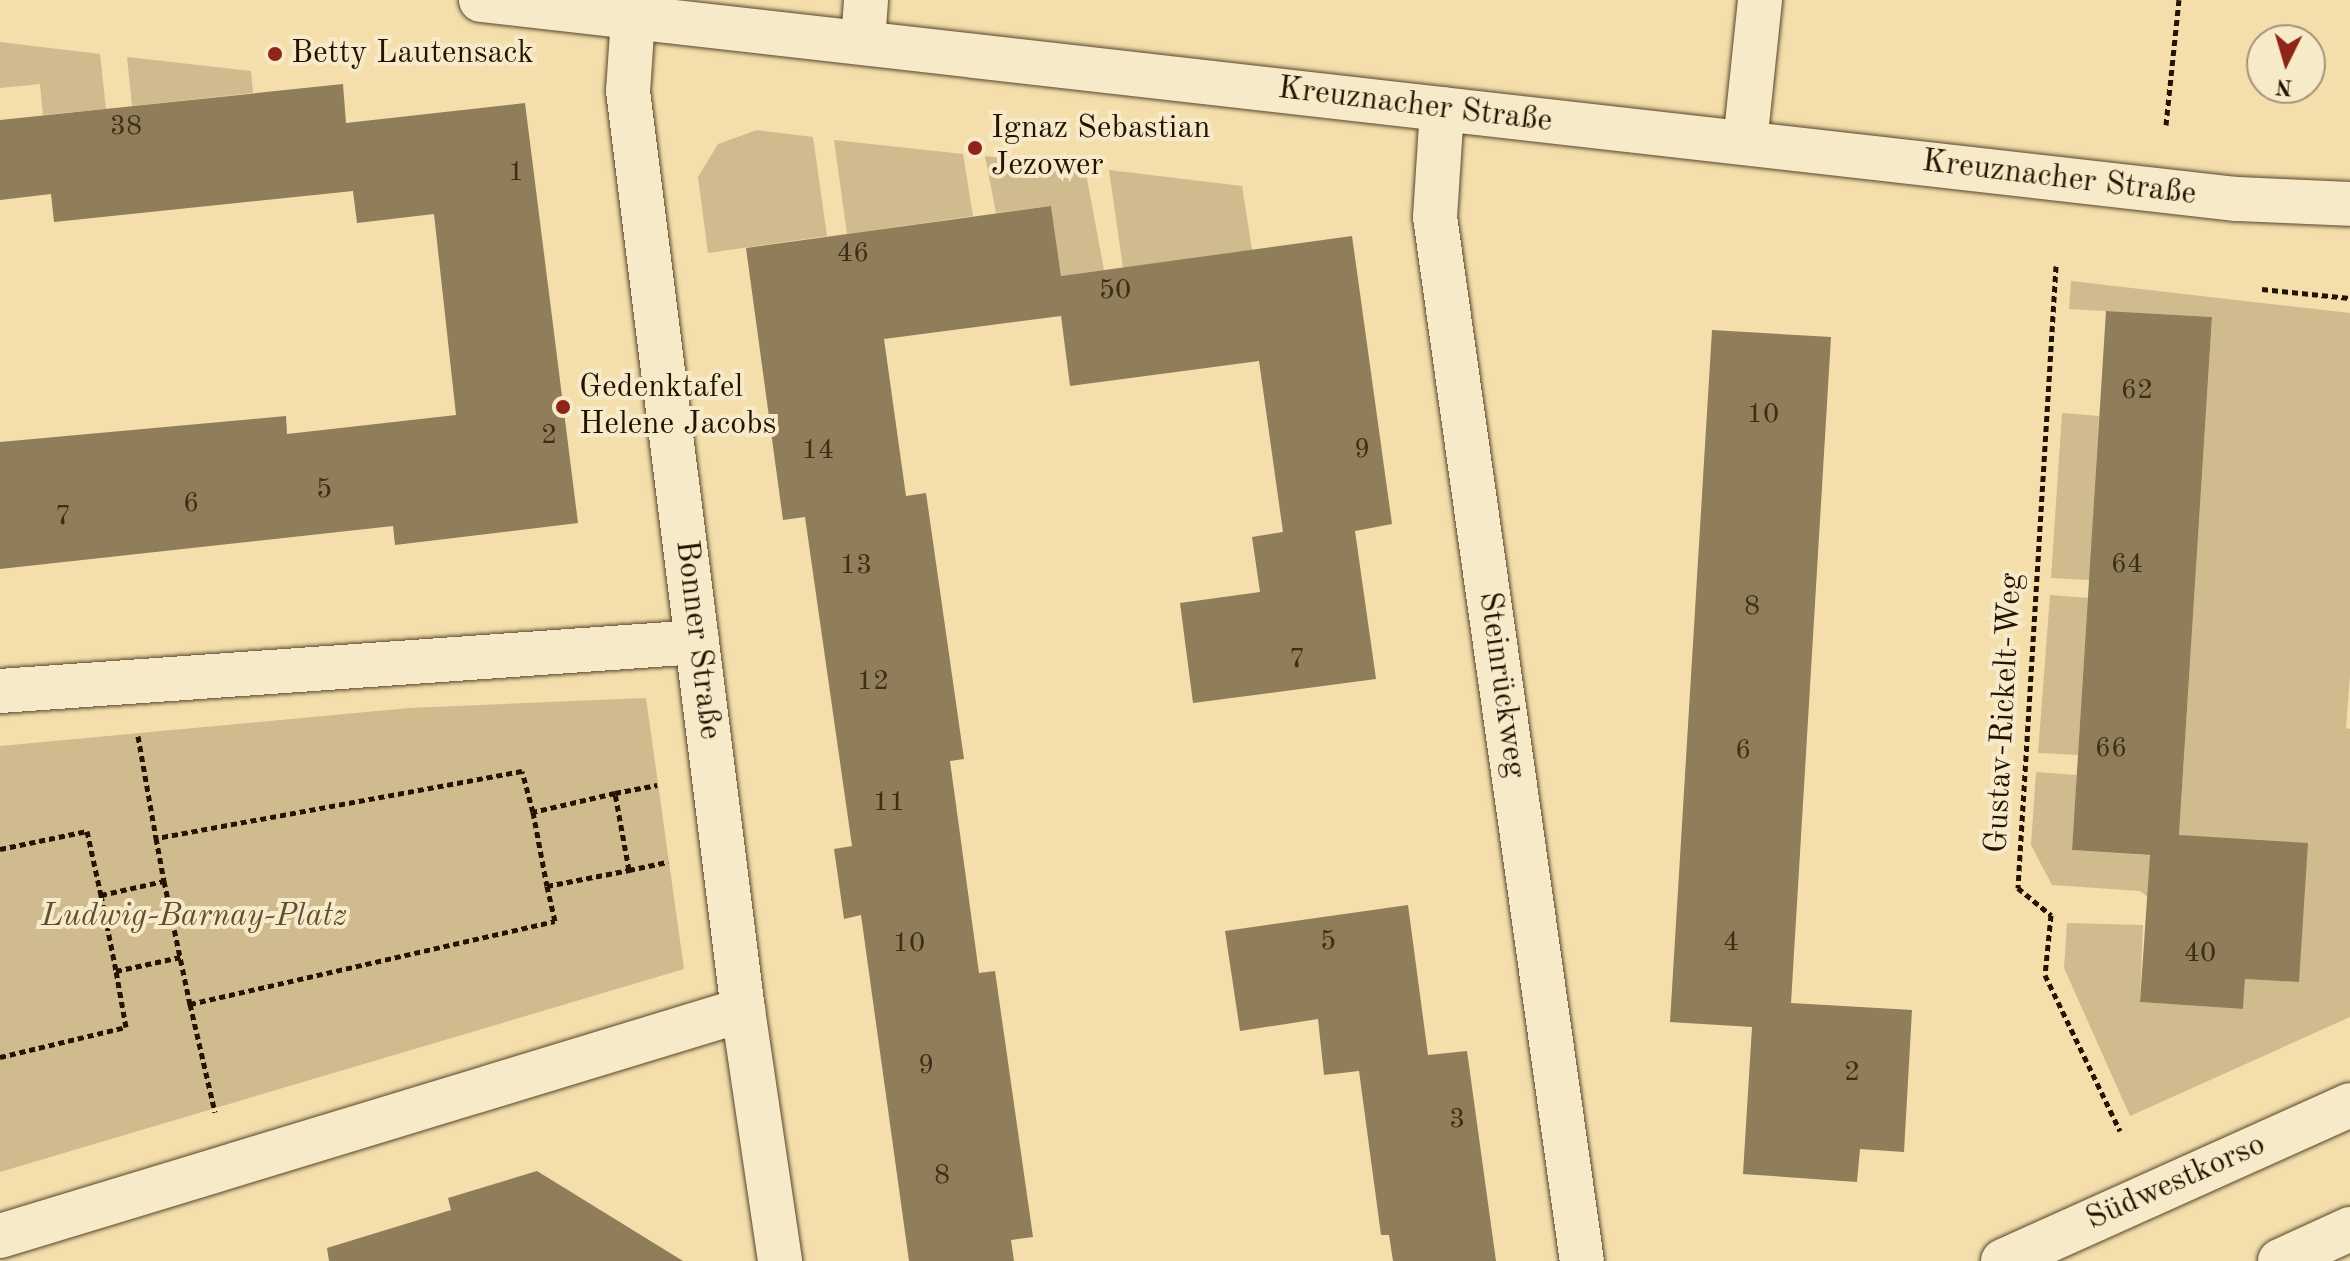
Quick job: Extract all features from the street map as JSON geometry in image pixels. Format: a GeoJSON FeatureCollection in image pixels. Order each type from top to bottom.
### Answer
{"type":"FeatureCollection","features":[{"type":"Feature","properties":{"kind":"street","name":"Kreuznacher Straße"},"geometry":{"type":"LineString","coordinates":[[481,0],[633,18],[864,21],[1442,109],[2237,199],[2350,204]]}},
{"type":"Feature","properties":{"kind":"street"},"geometry":{"type":"LineString","coordinates":[[1745,143],[1760,0]]}},
{"type":"Feature","properties":{"kind":"street","name":"Bonner Straße"},"geometry":{"type":"LineString","coordinates":[[633,18],[628,91],[743,1010],[780,1261]]}},
{"type":"Feature","properties":{"kind":"street","name":"Steinrückweg"},"geometry":{"type":"LineString","coordinates":[[1442,109],[1435,217],[1582,1261]]}},
{"type":"Feature","properties":{"kind":"street"},"geometry":{"type":"LineString","coordinates":[[0,691],[697,642]]}},
{"type":"Feature","properties":{"kind":"street"},"geometry":{"type":"LineString","coordinates":[[0,1236],[743,1010]]}},
{"type":"Feature","properties":{"kind":"street","name":"Südwestkorso"},"geometry":{"type":"LineString","coordinates":[[2003,1261],[2350,1105]]}},
{"type":"Feature","properties":{"kind":"street"},"geometry":{"type":"LineString","coordinates":[[2280,1261],[2350,1229]]}},
{"type":"Feature","properties":{"kind":"path"},"geometry":{"type":"LineString","coordinates":[[2166,125],[2179,0]]}},
{"type":"Feature","properties":{"kind":"path","name":"Gustav-Rickelt-Weg"},"geometry":{"type":"LineString","coordinates":[[2056,266],[2018,888],[2051,915],[2045,975],[2120,1131]]}},
{"type":"Feature","properties":{"kind":"path"},"geometry":{"type":"LineString","coordinates":[[2262,289],[2350,298]]}},
{"type":"Feature","properties":{"kind":"path"},"geometry":{"type":"LineString","coordinates":[[136,724],[164,881],[217,1120]]}},
{"type":"Feature","properties":{"kind":"path"},"geometry":{"type":"LineString","coordinates":[[156,838],[522,771],[533,812],[555,921],[190,1004]]}},
{"type":"Feature","properties":{"kind":"path"},"geometry":{"type":"LineString","coordinates":[[533,812],[668,782]]}},
{"type":"Feature","properties":{"kind":"path"},"geometry":{"type":"LineString","coordinates":[[615,793],[629,870]]}},
{"type":"Feature","properties":{"kind":"path"},"geometry":{"type":"LineString","coordinates":[[0,849],[87,831],[126,1027],[0,1057]]}},
{"type":"Feature","properties":{"kind":"path"},"geometry":{"type":"LineString","coordinates":[[547,886],[679,860]]}},
{"type":"Feature","properties":{"kind":"path"},"geometry":{"type":"LineString","coordinates":[[101,895],[164,881]]}},
{"type":"Feature","properties":{"kind":"path"},"geometry":{"type":"LineString","coordinates":[[116,971],[180,957]]}},
{"type":"Feature","properties":{"kind":"green space"},"geometry":{"type":"Polygon","coordinates":[[[0,42],[100,54],[106,109],[43,115],[40,84],[0,88],[0,42]]]}},
{"type":"Feature","properties":{"kind":"green space"},"geometry":{"type":"Polygon","coordinates":[[[127,57],[251,71],[253,93],[132,106],[127,57]]]}},
{"type":"Feature","properties":{"kind":"green space"},"geometry":{"type":"Polygon","coordinates":[[[757,130],[813,137],[827,236],[708,253],[698,177],[718,144],[757,130]]]}},
{"type":"Feature","properties":{"kind":"green space"},"geometry":{"type":"Polygon","coordinates":[[[834,140],[963,154],[973,216],[847,234],[834,140]]]}},
{"type":"Feature","properties":{"kind":"green space"},"geometry":{"type":"Polygon","coordinates":[[[985,156],[1085,168],[1104,270],[1061,276],[1051,206],[996,213],[985,156]]]}},
{"type":"Feature","properties":{"kind":"green space"},"geometry":{"type":"Polygon","coordinates":[[[1109,170],[1242,186],[1252,250],[1123,268],[1109,170]]]}},
{"type":"Feature","properties":{"kind":"green space"},"geometry":{"type":"Polygon","coordinates":[[[2071,281],[2350,313],[2350,675],[2346,728],[2350,729],[2350,1017],[2130,1116],[2064,968],[2067,923],[2143,925],[2140,1002],[2243,1009],[2245,979],[2299,982],[2179,835],[2212,317],[2069,309],[2071,281]]]}},
{"type":"Feature","properties":{"kind":"green space"},"geometry":{"type":"Polygon","coordinates":[[[2062,413],[2099,416],[2090,580],[2051,578],[2062,413]]]}},
{"type":"Feature","properties":{"kind":"green space"},"geometry":{"type":"Polygon","coordinates":[[[2050,595],[2088,598],[2078,755],[2038,753],[2050,595]]]}},
{"type":"Feature","properties":{"kind":"green space","name":"Ludwig-Barnay-Platz"},"geometry":{"type":"Polygon","coordinates":[[[646,698],[684,969],[0,1172],[0,746],[409,708],[646,698]]]}},
{"type":"Feature","properties":{"kind":"green space"},"geometry":{"type":"Polygon","coordinates":[[[2036,772],[2077,775],[2072,850],[2202,859],[2166,911],[2140,891],[2052,885],[2031,845],[2036,772]]]}},
{"type":"Feature","properties":{"kind":"building"},"geometry":{"type":"Polygon","coordinates":[[[343,84],[346,123],[525,103],[578,523],[395,545],[393,526],[0,569],[0,442],[286,416],[287,434],[456,415],[434,214],[357,223],[353,191],[54,222],[51,194],[0,200],[0,120],[343,84]]]}},
{"type":"Feature","properties":{"kind":"building"},"geometry":{"type":"Polygon","coordinates":[[[1051,206],[1061,276],[1352,236],[1392,524],[1355,531],[1376,679],[1193,703],[1180,603],[1260,592],[1252,537],[1283,532],[1259,361],[1070,386],[1061,316],[884,339],[906,496],[926,493],[964,759],[950,761],[979,973],[995,971],[1033,1237],[1011,1240],[1014,1261],[909,1261],[861,915],[844,919],[834,849],[852,846],[805,517],[783,520],[746,248],[1051,206]]]}},
{"type":"Feature","properties":{"kind":"building"},"geometry":{"type":"Polygon","coordinates":[[[2106,311],[2212,317],[2179,835],[2308,843],[2299,982],[2245,979],[2243,1009],[2140,1002],[2150,855],[2072,850],[2106,311]]]}},
{"type":"Feature","properties":{"kind":"building"},"geometry":{"type":"Polygon","coordinates":[[[1712,330],[1831,337],[1791,1003],[1912,1010],[1904,1152],[1860,1149],[1857,1182],[1743,1174],[1752,1027],[1670,1022],[1712,330]]]}},
{"type":"Feature","properties":{"kind":"building"},"geometry":{"type":"Polygon","coordinates":[[[1408,905],[1428,1055],[1467,1051],[1496,1261],[1393,1261],[1389,1235],[1381,1235],[1359,1071],[1324,1075],[1318,1019],[1240,1031],[1225,931],[1408,905]]]}},
{"type":"Feature","properties":{"kind":"building"},"geometry":{"type":"Polygon","coordinates":[[[537,1171],[683,1261],[329,1261],[327,1248],[451,1210],[448,1198],[537,1171]]]}},
{"type":"Feature","properties":{"kind":"place","name":"Betty Lautensack"},"geometry":{"type":"Point","coordinates":[275,54]}},
{"type":"Feature","properties":{"kind":"place","name":"Ignaz Sebastian Jezower"},"geometry":{"type":"Point","coordinates":[975,148]}},
{"type":"Feature","properties":{"kind":"place","name":"Gedenktafel Helene Jacobs"},"geometry":{"type":"Point","coordinates":[563,407]}}]}
